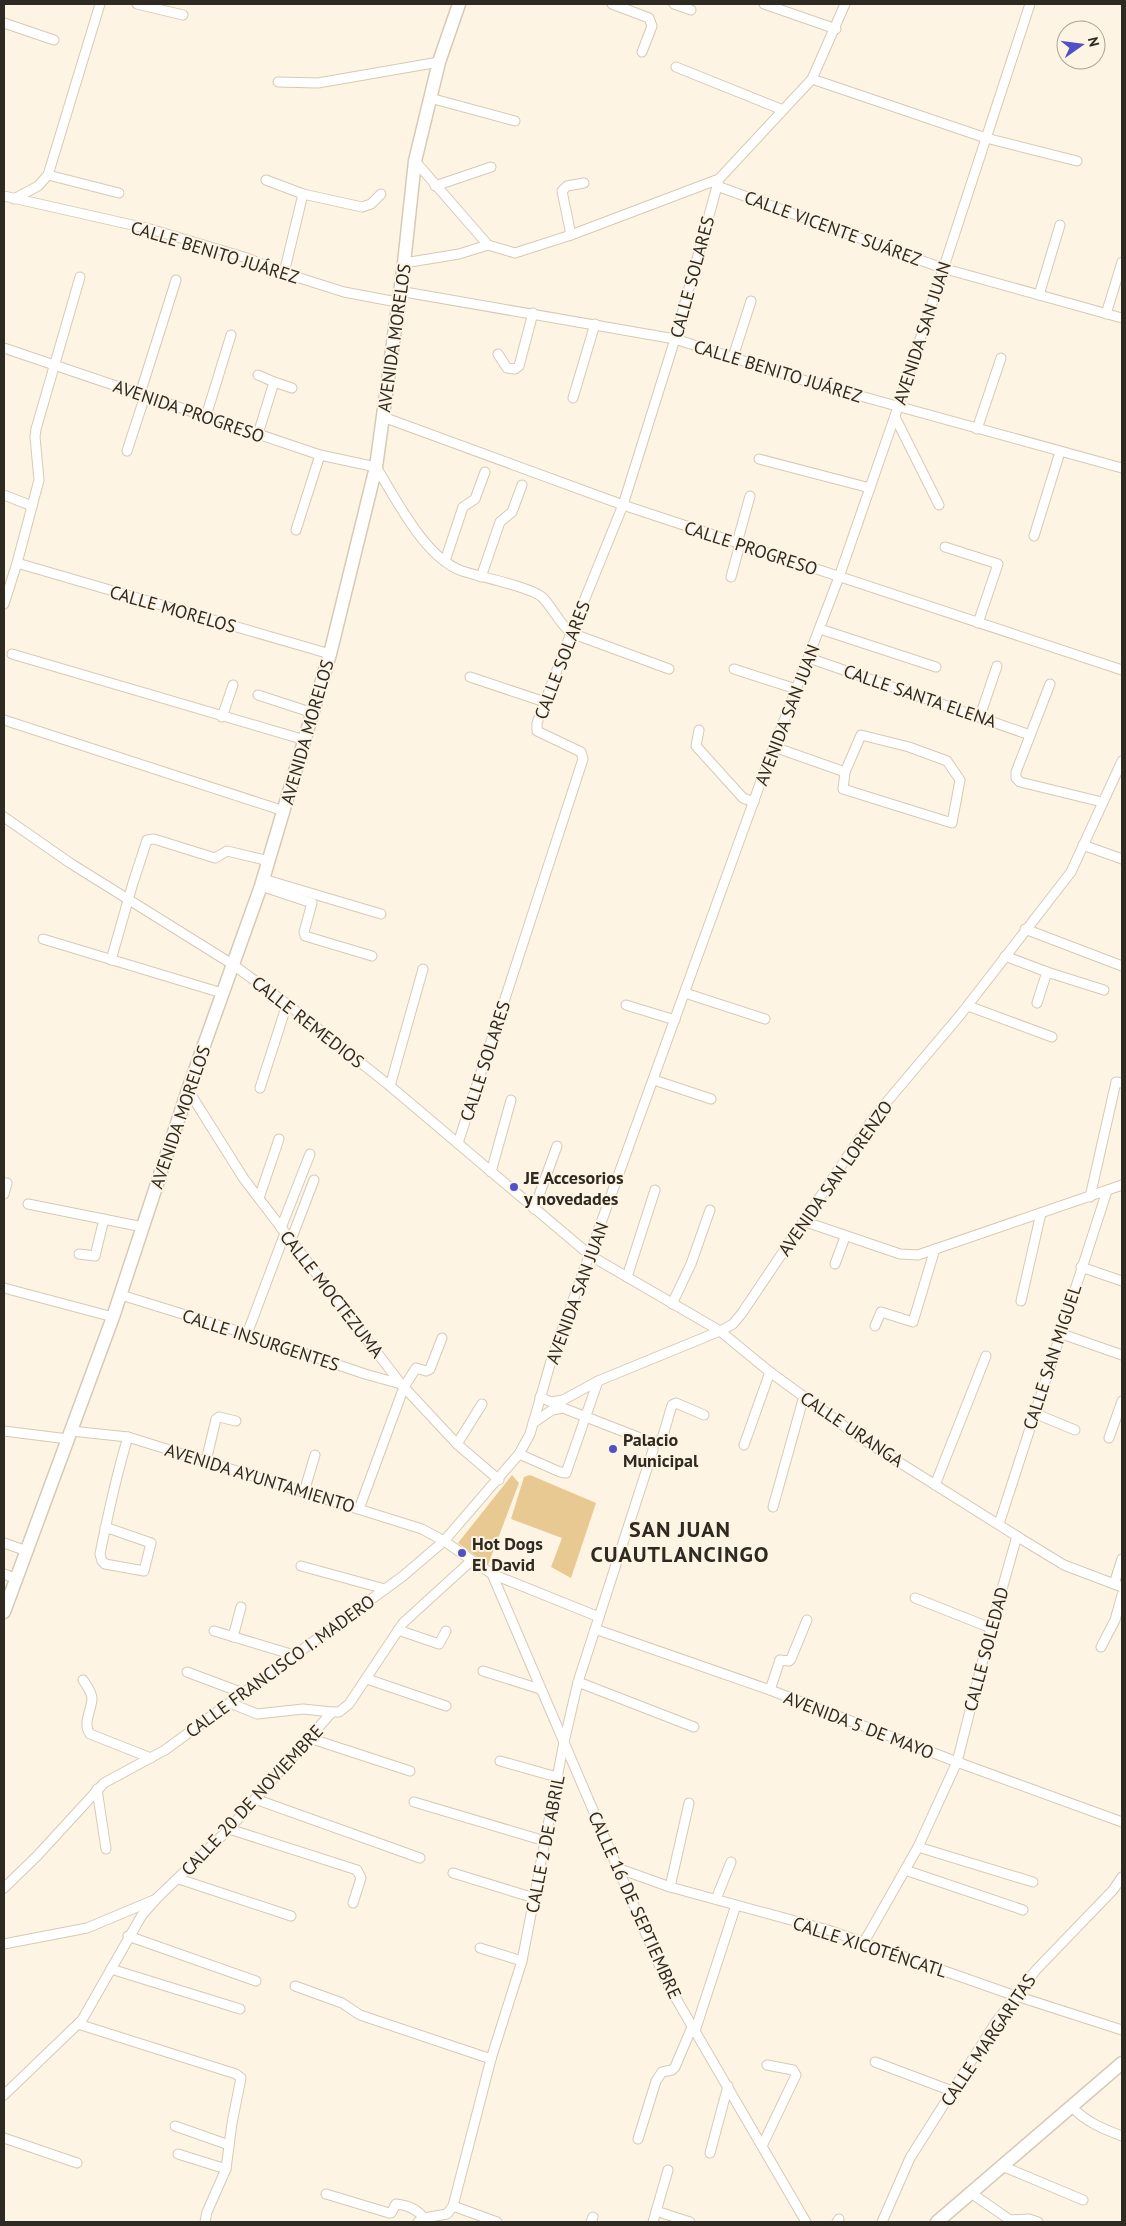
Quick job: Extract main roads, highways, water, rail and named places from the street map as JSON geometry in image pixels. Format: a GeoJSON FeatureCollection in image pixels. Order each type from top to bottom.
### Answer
{"type":"FeatureCollection","features":[{"type":"Feature","properties":{"kind":"place","name":"JE Accesorios y novedades"},"geometry":{"type":"Point","coordinates":[514,1187]}},
{"type":"Feature","properties":{"kind":"place","name":"Palacio Municipal"},"geometry":{"type":"Point","coordinates":[613,1449]}},
{"type":"Feature","properties":{"kind":"place","name":"Hot Dogs El David"},"geometry":{"type":"Point","coordinates":[462,1553]}},
{"type":"Feature","properties":{"kind":"district","name":"SAN JUAN CUAUTLANCINGO"},"geometry":{"type":"Point","coordinates":[680,1542]}}]}
